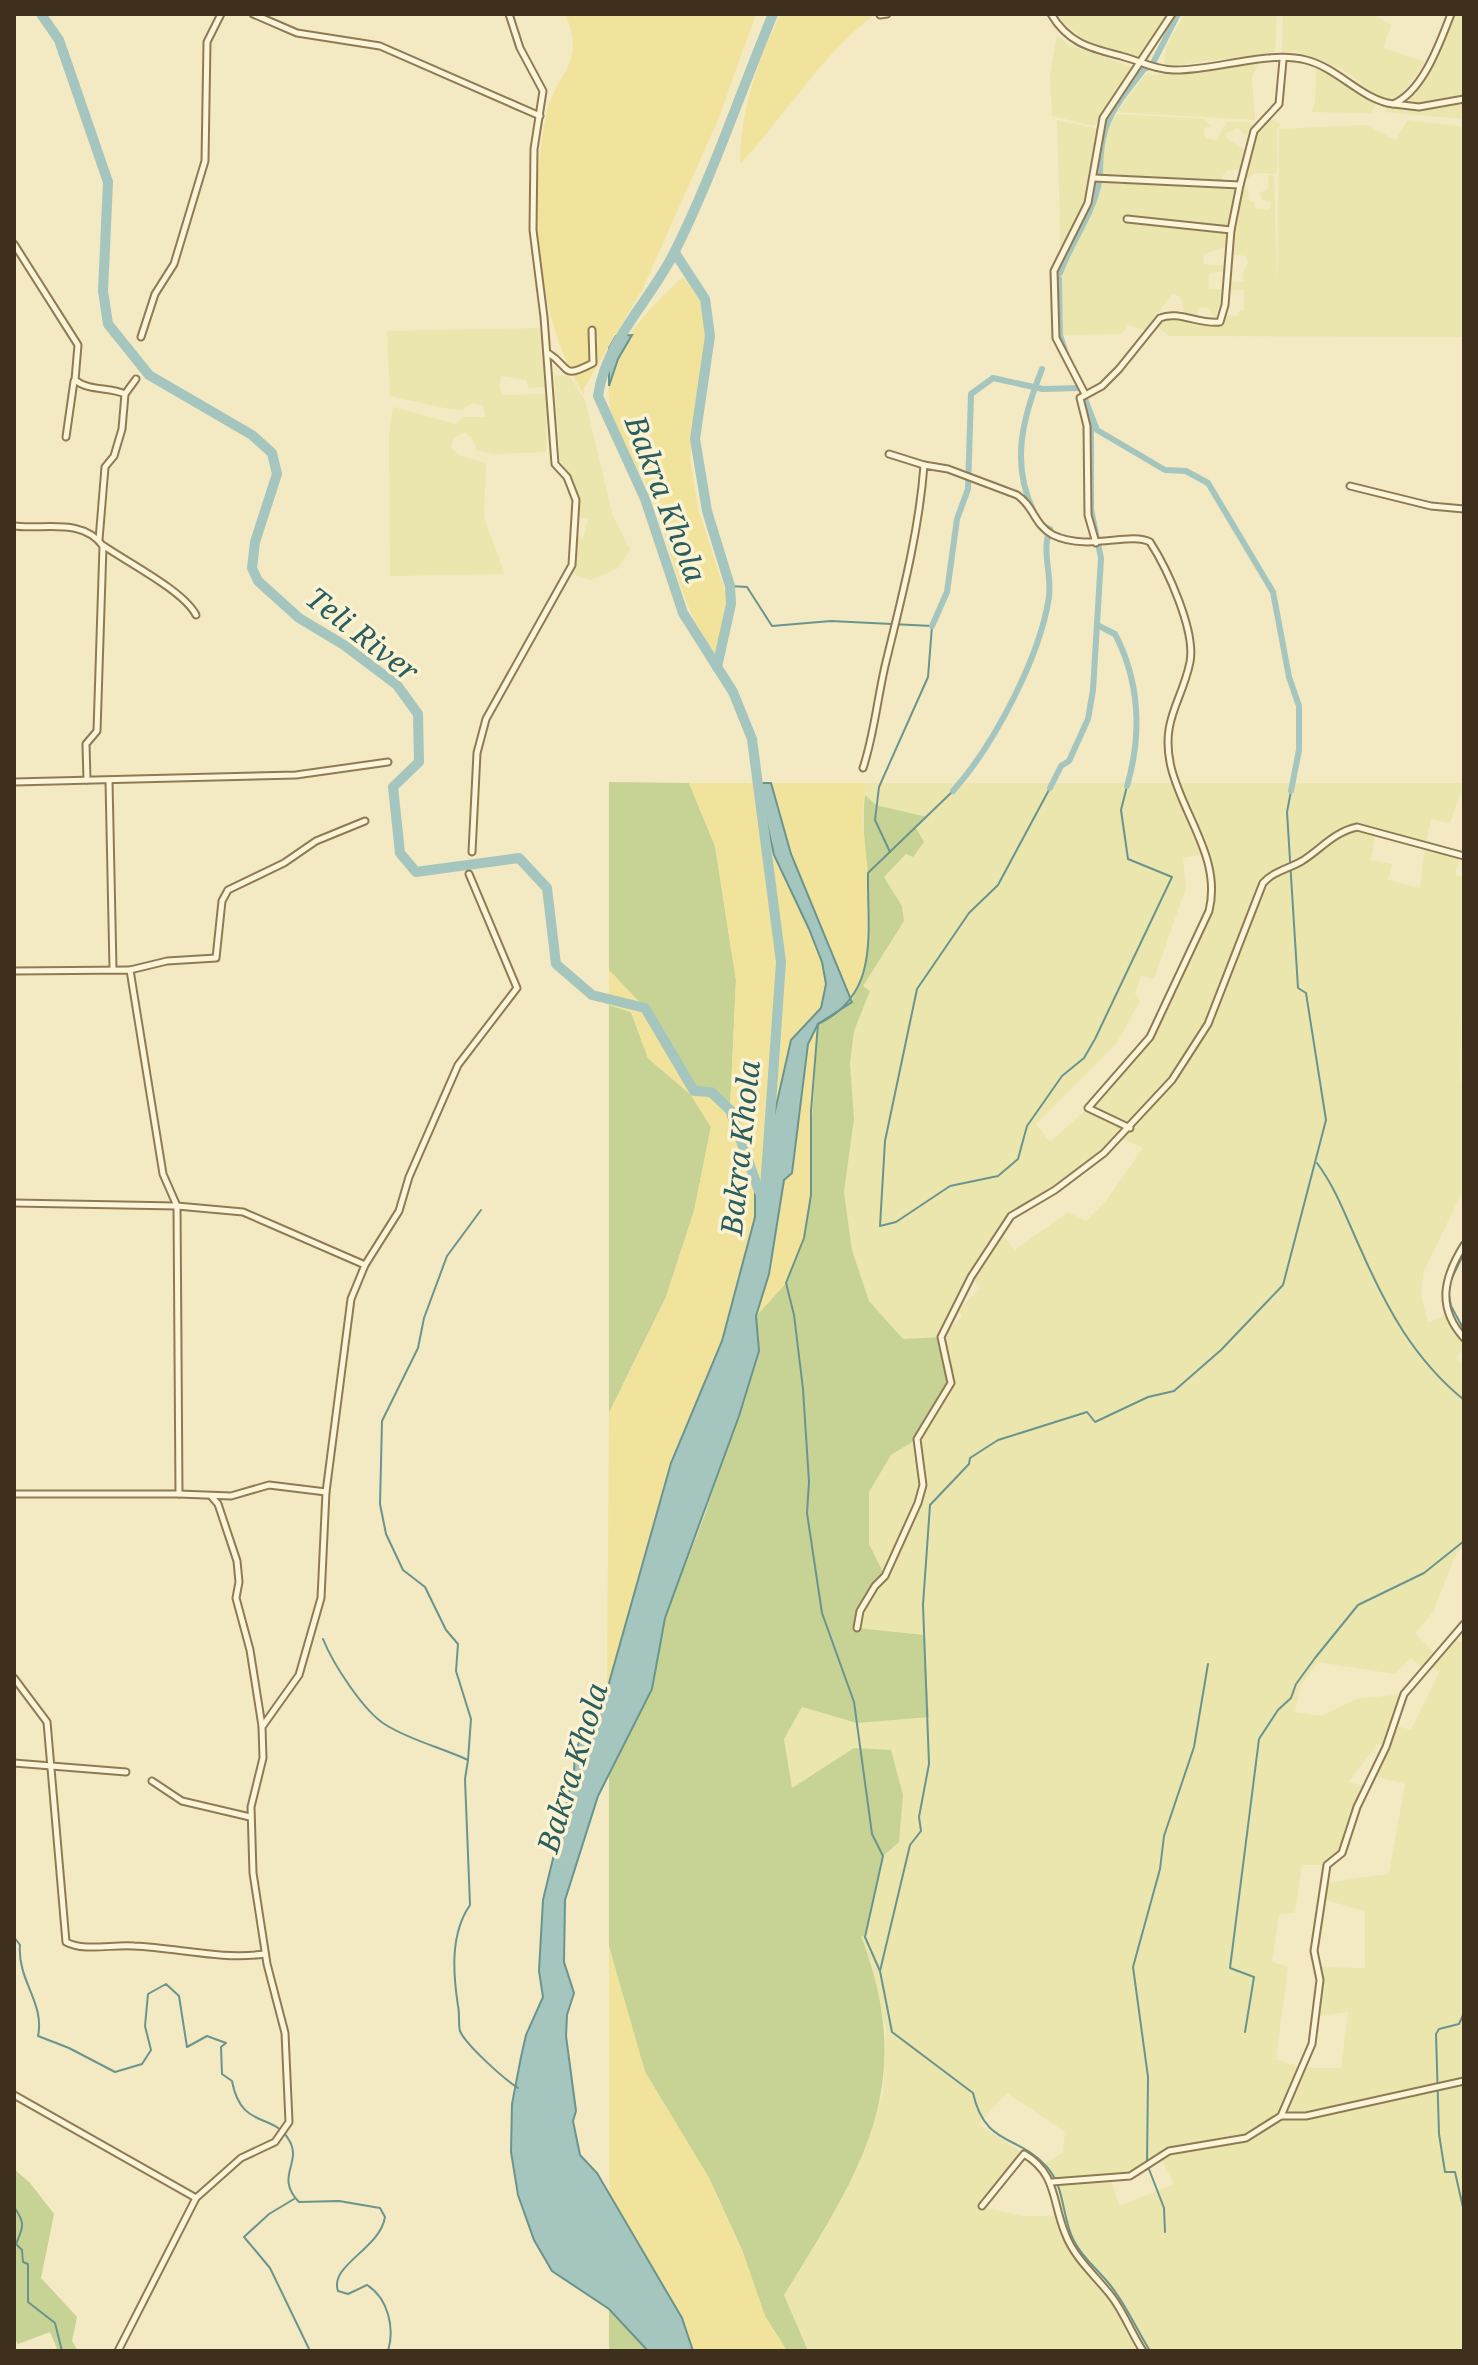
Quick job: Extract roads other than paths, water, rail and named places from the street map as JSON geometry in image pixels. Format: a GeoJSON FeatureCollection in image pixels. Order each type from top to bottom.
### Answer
{"type":"FeatureCollection","features":[{"type":"Feature","properties":{"kind":"street"},"geometry":{"type":"LineString","coordinates":[[141,337],[155,294],[174,264],[205,161],[207,42],[221,14]]}},
{"type":"Feature","properties":{"kind":"street"},"geometry":{"type":"LineString","coordinates":[[253,14],[297,33],[380,46],[540,116]]}},
{"type":"Feature","properties":{"kind":"street"},"geometry":{"type":"LineString","coordinates":[[472,852],[477,753],[486,719],[572,565],[576,500],[567,477],[555,464],[547,352],[533,230],[534,149],[543,91],[520,48],[509,14]]}},
{"type":"Feature","properties":{"kind":"street"},"geometry":{"type":"LineString","coordinates":[[880,15],[887,14]]}},
{"type":"Feature","properties":{"kind":"street"},"geometry":{"type":"LineString","coordinates":[[1051,14],[1060,30],[1080,44],[1176,70],[1245,59],[1315,63],[1376,99],[1393,104],[1419,107],[1464,99]]}},
{"type":"Feature","properties":{"kind":"street"},"geometry":{"type":"LineString","coordinates":[[1085,394],[1056,338],[1054,271],[1088,203],[1103,118],[1172,14]]}},
{"type":"Feature","properties":{"kind":"street"},"geometry":{"type":"LineString","coordinates":[[1393,104],[1411,90],[1451,14]]}},
{"type":"Feature","properties":{"kind":"street"},"geometry":{"type":"LineString","coordinates":[[1092,541],[1087,502],[1087,426],[1080,400],[1102,386],[1119,369],[1160,318],[1167,315],[1207,324],[1220,322],[1225,305],[1231,230],[1240,185],[1254,131],[1279,104],[1280,61],[1283,60]]}},
{"type":"Feature","properties":{"kind":"street"},"geometry":{"type":"LineString","coordinates":[[1094,178],[1240,185]]}},
{"type":"Feature","properties":{"kind":"street"},"geometry":{"type":"LineString","coordinates":[[1127,219],[1231,230]]}},
{"type":"Feature","properties":{"kind":"street"},"geometry":{"type":"LineString","coordinates":[[14,244],[78,345],[66,437]]}},
{"type":"Feature","properties":{"kind":"street"},"geometry":{"type":"LineString","coordinates":[[547,352],[564,371],[574,373],[593,363],[592,330]]}},
{"type":"Feature","properties":{"kind":"street"},"geometry":{"type":"LineString","coordinates":[[87,780],[86,744],[97,731],[104,471],[122,429],[125,394],[136,379]]}},
{"type":"Feature","properties":{"kind":"street"},"geometry":{"type":"LineString","coordinates":[[75,380],[82,386],[111,388],[125,394]]}},
{"type":"Feature","properties":{"kind":"street"},"geometry":{"type":"LineString","coordinates":[[889,454],[948,469],[1017,495],[1026,501],[1039,526],[1057,536],[1092,541],[1144,538],[1162,559],[1173,586],[1191,645],[1187,674],[1169,717],[1170,765],[1179,793],[1199,833],[1213,894],[1209,911],[1150,1037],[1088,1108],[1130,1128]]}},
{"type":"Feature","properties":{"kind":"street"},"geometry":{"type":"LineString","coordinates":[[863,768],[875,733],[875,714],[905,587],[924,465]]}},
{"type":"Feature","properties":{"kind":"street"},"geometry":{"type":"LineString","coordinates":[[1350,486],[1431,506],[1464,509]]}},
{"type":"Feature","properties":{"kind":"street"},"geometry":{"type":"LineString","coordinates":[[14,526],[70,527],[101,543],[162,584],[196,615]]}},
{"type":"Feature","properties":{"kind":"street"},"geometry":{"type":"LineString","coordinates":[[14,782],[296,775],[388,762]]}},
{"type":"Feature","properties":{"kind":"street"},"geometry":{"type":"LineString","coordinates":[[109,781],[113,969]]}},
{"type":"Feature","properties":{"kind":"street"},"geometry":{"type":"LineString","coordinates":[[14,971],[130,970],[167,961],[216,958],[222,901],[228,890],[284,863],[316,841],[365,821]]}},
{"type":"Feature","properties":{"kind":"street"},"geometry":{"type":"LineString","coordinates":[[857,1628],[860,1611],[885,1576],[918,1503],[923,1485],[917,1439],[951,1383],[941,1337],[950,1315],[1011,1216],[1075,1176],[1130,1128],[1172,1080],[1208,1024],[1263,883],[1270,875],[1299,862],[1340,833],[1357,827],[1376,829],[1425,848],[1464,856]]}},
{"type":"Feature","properties":{"kind":"street"},"geometry":{"type":"LineString","coordinates":[[262,1727],[299,1675],[321,1598],[326,1492],[348,1313],[365,1265],[399,1211],[458,1065],[517,988],[508,958],[469,874]]}},
{"type":"Feature","properties":{"kind":"street"},"geometry":{"type":"LineString","coordinates":[[130,970],[163,1174],[177,1206],[179,1494]]}},
{"type":"Feature","properties":{"kind":"street"},"geometry":{"type":"LineString","coordinates":[[14,1203],[177,1206],[243,1212],[365,1265]]}},
{"type":"Feature","properties":{"kind":"street"},"geometry":{"type":"LineString","coordinates":[[1464,1245],[1449,1269],[1444,1288],[1445,1306],[1464,1338]]}},
{"type":"Feature","properties":{"kind":"street"},"geometry":{"type":"LineString","coordinates":[[14,1494],[179,1494],[212,1497],[231,1496],[269,1485],[326,1492]]}},
{"type":"Feature","properties":{"kind":"street"},"geometry":{"type":"LineString","coordinates":[[118,2351],[196,2198],[241,2158],[283,2134],[291,2104],[286,2090],[285,2033],[265,1954],[251,1855],[251,1817],[263,1758],[262,1727],[250,1650],[236,1598],[239,1582],[237,1561],[218,1504],[212,1497]]}},
{"type":"Feature","properties":{"kind":"street"},"geometry":{"type":"LineString","coordinates":[[1281,2116],[1312,2044],[1320,1980],[1314,1951],[1327,1865],[1342,1853],[1357,1807],[1386,1747],[1404,1694],[1464,1624]]}},
{"type":"Feature","properties":{"kind":"street"},"geometry":{"type":"LineString","coordinates":[[14,1678],[47,1722],[66,1942],[81,1946],[151,1947],[204,1956],[265,1954]]}},
{"type":"Feature","properties":{"kind":"street"},"geometry":{"type":"LineString","coordinates":[[14,1763],[126,1772]]}},
{"type":"Feature","properties":{"kind":"street"},"geometry":{"type":"LineString","coordinates":[[152,1781],[182,1801],[251,1817]]}},
{"type":"Feature","properties":{"kind":"street"},"geometry":{"type":"LineString","coordinates":[[1052,2182],[1130,2176],[1169,2151],[1246,2138],[1281,2116],[1306,2116],[1464,2081]]}},
{"type":"Feature","properties":{"kind":"street"},"geometry":{"type":"LineString","coordinates":[[14,2095],[196,2198]]}},
{"type":"Feature","properties":{"kind":"street"},"geometry":{"type":"LineString","coordinates":[[982,2206],[1024,2154],[1042,2166],[1052,2182],[1065,2234],[1074,2251],[1115,2300],[1143,2351]]}},
{"type":"Feature","properties":{"kind":"water"},"geometry":{"type":"Polygon","coordinates":[[[632,335],[618,359],[609,386],[609,348],[616,336],[632,335]]]}},
{"type":"Feature","properties":{"kind":"water"},"geometry":{"type":"Polygon","coordinates":[[[758,783],[771,783],[791,854],[852,1002],[818,1024],[808,1044],[792,1173],[784,1180],[769,1274],[756,1316],[759,1351],[739,1416],[665,1618],[652,1689],[598,1796],[565,1900],[564,1962],[574,1993],[567,2015],[566,2036],[576,2111],[573,2121],[580,2155],[597,2173],[682,2318],[693,2351],[648,2351],[609,2309],[552,2271],[534,2240],[518,2195],[511,2152],[512,2104],[526,2035],[543,1997],[539,1971],[543,1900],[574,1772],[575,1752],[607,1690],[671,1463],[722,1341],[755,1217],[755,1180],[765,1188],[768,1142],[791,1040],[821,1008],[826,984],[822,962],[809,929],[774,855],[758,783]]]}},
{"type":"Feature","properties":{"kind":"waterway","name":"Teli River"},"geometry":{"type":"LineString","coordinates":[[41,14],[59,40],[108,182],[103,291],[108,324],[149,375],[252,435],[272,453],[277,474],[255,542],[252,568],[258,581],[299,618],[344,645],[397,685],[418,714],[419,762],[393,787],[400,853],[416,872],[519,858],[547,888],[556,964],[592,995],[645,1008],[694,1091],[711,1092],[730,1110],[759,1191]]}},
{"type":"Feature","properties":{"kind":"waterway","name":"Bakra Khola"},"geometry":{"type":"LineString","coordinates":[[764,1203],[781,962],[752,739],[733,692],[683,613],[645,499],[598,396],[610,357],[665,269],[689,222],[773,14]]}},
{"type":"Feature","properties":{"kind":"waterway"},"geometry":{"type":"LineString","coordinates":[[1154,61],[1178,14]]}},
{"type":"Feature","properties":{"kind":"waterway"},"geometry":{"type":"LineString","coordinates":[[1100,174],[1103,141],[1110,117],[1144,69],[1150,67]]}},
{"type":"Feature","properties":{"kind":"waterway"},"geometry":{"type":"LineString","coordinates":[[1060,273],[1092,206],[1099,182]]}},
{"type":"Feature","properties":{"kind":"waterway"},"geometry":{"type":"LineString","coordinates":[[675,253],[705,299],[710,336],[695,439],[707,511],[730,586],[731,604],[717,667]]}},
{"type":"Feature","properties":{"kind":"waterway"},"geometry":{"type":"LineString","coordinates":[[1059,279],[1060,335],[1066,354]]}},
{"type":"Feature","properties":{"kind":"waterway"},"geometry":{"type":"LineString","coordinates":[[1034,512],[1022,476],[1022,440],[1029,405],[1042,369]]}},
{"type":"Feature","properties":{"kind":"waterway"},"geometry":{"type":"LineString","coordinates":[[932,626],[947,592],[957,519],[968,489],[971,394],[993,378],[1043,389],[1078,388]]}},
{"type":"Feature","properties":{"kind":"waterway"},"geometry":{"type":"LineString","coordinates":[[1085,399],[1097,430],[1165,470],[1186,471],[1208,483],[1273,592],[1289,677],[1299,706],[1299,750],[1291,791]]}},
{"type":"Feature","properties":{"kind":"waterway"},"geometry":{"type":"LineString","coordinates":[[1050,788],[1061,766],[1069,761],[1088,719],[1093,690],[1101,558],[1091,509],[1091,422]]}},
{"type":"Feature","properties":{"kind":"waterway"},"geometry":{"type":"LineString","coordinates":[[953,791],[999,725],[1036,646],[1050,588],[1046,546],[1050,529],[1042,526]]}},
{"type":"Feature","properties":{"kind":"waterway"},"geometry":{"type":"LineString","coordinates":[[730,586],[747,587],[772,626],[831,621],[932,626],[928,677],[879,787],[875,820],[890,852]]}},
{"type":"Feature","properties":{"kind":"waterway"},"geometry":{"type":"LineString","coordinates":[[1097,625],[1115,634],[1134,690],[1135,747],[1127,786]]}},
{"type":"Feature","properties":{"kind":"waterway"},"geometry":{"type":"LineString","coordinates":[[1050,788],[998,885],[969,913],[917,989],[885,1141],[880,1226],[896,1222],[950,1186],[998,1176],[1018,1159],[1027,1126],[1062,1076],[1084,1058],[1095,1039],[1172,877],[1128,859],[1121,810],[1127,786]]}},
{"type":"Feature","properties":{"kind":"waterway"},"geometry":{"type":"LineString","coordinates":[[953,791],[868,873],[868,939],[861,979],[852,996],[838,1011],[818,1024],[811,1111],[811,1195],[804,1238],[786,1283],[794,1315],[803,1389],[809,1482],[807,1513],[822,1613],[854,1702],[872,1834],[883,1856],[865,1937],[880,1971],[892,2032],[973,2093],[978,2110],[994,2131],[1025,2149],[1047,2167],[1057,2184],[1074,2241],[1116,2293],[1150,2351]]}},
{"type":"Feature","properties":{"kind":"waterway"},"geometry":{"type":"LineString","coordinates":[[880,1971],[910,1845],[921,1831],[919,1817],[929,1764],[923,1605],[930,1505],[969,1464],[970,1458],[998,1440],[1087,1412],[1095,1422],[1148,1397],[1174,1391],[1221,1350],[1283,1285],[1326,1120],[1306,993],[1298,988],[1287,812],[1291,791]]}},
{"type":"Feature","properties":{"kind":"waterway"},"geometry":{"type":"LineString","coordinates":[[1317,1163],[1336,1194],[1381,1293],[1404,1332],[1430,1368],[1464,1400]]}},
{"type":"Feature","properties":{"kind":"waterway"},"geometry":{"type":"LineString","coordinates":[[468,1760],[471,1719],[456,1671],[458,1644],[446,1630],[425,1587],[403,1570],[386,1534],[380,1504],[382,1421],[418,1348],[424,1318],[447,1256],[481,1210]]}},
{"type":"Feature","properties":{"kind":"waterway"},"geometry":{"type":"LineString","coordinates":[[1449,1284],[1464,1253]]}},
{"type":"Feature","properties":{"kind":"waterway"},"geometry":{"type":"LineString","coordinates":[[1448,1290],[1451,1306],[1464,1330]]}},
{"type":"Feature","properties":{"kind":"waterway"},"geometry":{"type":"LineString","coordinates":[[1245,2032],[1254,1977],[1230,1968],[1259,1739],[1278,1710],[1291,1698],[1296,1684],[1315,1658],[1358,1605],[1424,1573],[1464,1541]]}},
{"type":"Feature","properties":{"kind":"waterway"},"geometry":{"type":"LineString","coordinates":[[323,1639],[350,1686],[377,1719],[405,1735],[468,1760],[465,1779],[470,1905],[456,1941],[459,2028],[477,2053],[518,2088]]}},
{"type":"Feature","properties":{"kind":"waterway"},"geometry":{"type":"LineString","coordinates":[[1165,2232],[1164,2208],[1147,2164],[1148,2077],[1133,1967],[1160,1869],[1164,1836],[1194,1747],[1208,1664]]}},
{"type":"Feature","properties":{"kind":"waterway"},"geometry":{"type":"LineString","coordinates":[[1464,1737],[1464,1754]]}},
{"type":"Feature","properties":{"kind":"waterway"},"geometry":{"type":"LineString","coordinates":[[14,1937],[20,1945],[20,1958],[38,2013],[38,2036],[115,2072],[142,2064],[151,2050],[145,2026],[148,1994],[166,1984],[179,1996],[187,2047],[207,2036],[226,2043],[221,2047],[222,2074],[232,2081],[242,2107],[275,2126],[289,2140],[293,2156],[289,2185],[299,2202],[339,2201],[380,2208],[385,2217],[381,2228],[341,2273],[337,2282],[338,2291],[348,2294],[367,2285],[380,2298],[390,2323],[388,2351]]}},
{"type":"Feature","properties":{"kind":"waterway"},"geometry":{"type":"LineString","coordinates":[[1464,2013],[1459,2024],[1439,2029],[1436,2034],[1439,2134],[1445,2172],[1455,2172],[1464,2212]]}},
{"type":"Feature","properties":{"kind":"waterway"},"geometry":{"type":"LineString","coordinates":[[294,2199],[269,2214],[244,2237],[270,2268],[310,2351]]}},
{"type":"Feature","properties":{"kind":"waterway"},"geometry":{"type":"LineString","coordinates":[[14,2207],[22,2226],[16,2244],[22,2250],[23,2262],[28,2264],[28,2302],[55,2323],[62,2351]]}}]}
